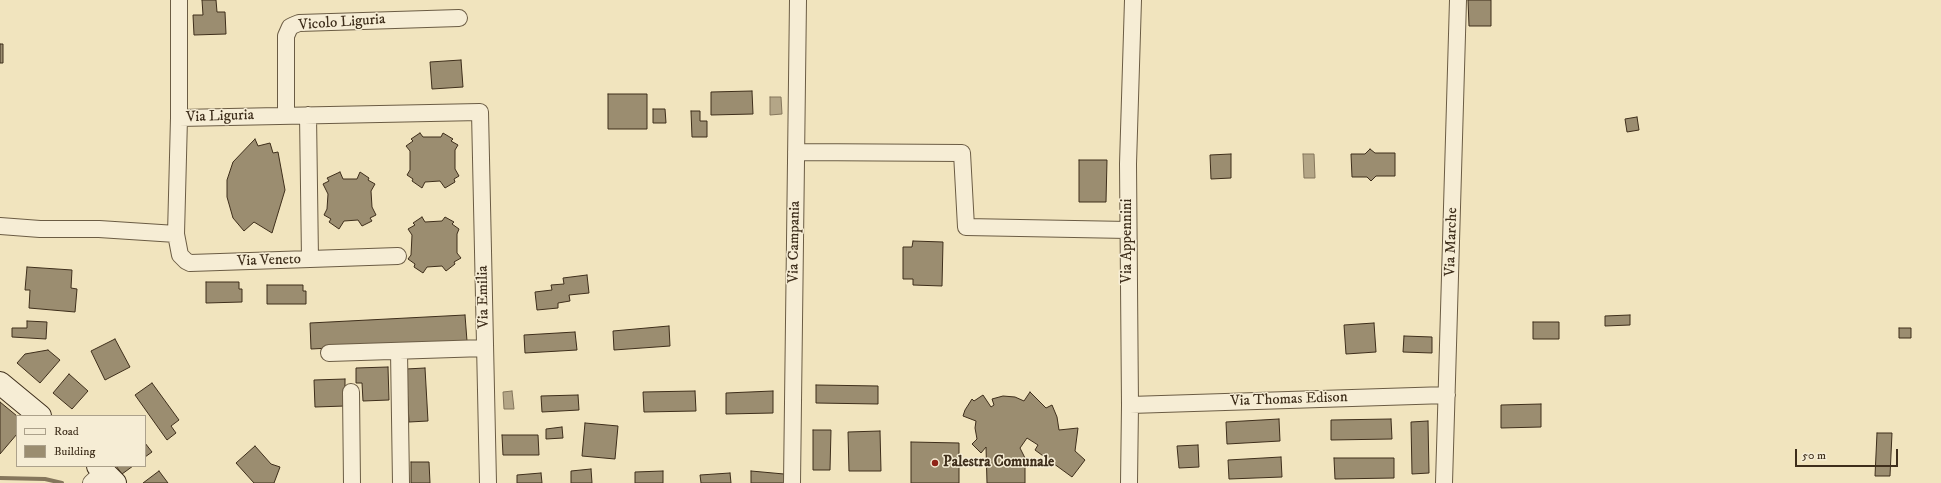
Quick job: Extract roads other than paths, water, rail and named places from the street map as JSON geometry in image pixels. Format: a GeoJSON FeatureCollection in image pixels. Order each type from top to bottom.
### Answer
{"type":"FeatureCollection","features":[{"type":"Feature","properties":{"kind":"main road"},"geometry":{"type":"LineString","coordinates":[[0,383],[39,415]]}},
{"type":"Feature","properties":{"kind":"street"},"geometry":{"type":"LineString","coordinates":[[179,0],[179,118]]}},
{"type":"Feature","properties":{"kind":"street","name":"Via Campania"},"geometry":{"type":"LineString","coordinates":[[792,483],[798,0]]}},
{"type":"Feature","properties":{"kind":"street","name":"Via Appennini"},"geometry":{"type":"LineString","coordinates":[[1129,483],[1130,405],[1128,230],[1133,0]]}},
{"type":"Feature","properties":{"kind":"street","name":"Via Marche"},"geometry":{"type":"LineString","coordinates":[[1444,483],[1458,0]]}},
{"type":"Feature","properties":{"kind":"street","name":"Vicolo Liguria"},"geometry":{"type":"LineString","coordinates":[[286,116],[286,36],[290,27],[294,24],[459,18]]}},
{"type":"Feature","properties":{"kind":"street","name":"Via Liguria"},"geometry":{"type":"LineString","coordinates":[[176,234],[179,118],[480,112]]}},
{"type":"Feature","properties":{"kind":"street","name":"Via Emilia"},"geometry":{"type":"LineString","coordinates":[[480,112],[488,483]]}},
{"type":"Feature","properties":{"kind":"street","name":"Via Veneto"},"geometry":{"type":"LineString","coordinates":[[176,234],[180,255],[190,263],[310,259],[308,115]]}},
{"type":"Feature","properties":{"kind":"street"},"geometry":{"type":"LineString","coordinates":[[796,152],[962,153],[966,227],[1128,230]]}},
{"type":"Feature","properties":{"kind":"street"},"geometry":{"type":"LineString","coordinates":[[0,226],[99,229],[176,234]]}},
{"type":"Feature","properties":{"kind":"street"},"geometry":{"type":"LineString","coordinates":[[310,259],[398,256]]}},
{"type":"Feature","properties":{"kind":"street"},"geometry":{"type":"LineString","coordinates":[[329,353],[485,348]]}},
{"type":"Feature","properties":{"kind":"street"},"geometry":{"type":"LineString","coordinates":[[399,350],[401,483]]}},
{"type":"Feature","properties":{"kind":"street"},"geometry":{"type":"LineString","coordinates":[[351,392],[352,483]]}},
{"type":"Feature","properties":{"kind":"street","name":"Via Thomas Edison"},"geometry":{"type":"LineString","coordinates":[[1130,405],[1447,395]]}},
{"type":"Feature","properties":{"kind":"waterway"},"geometry":{"type":"LineString","coordinates":[[0,478],[45,479],[62,483]]}},
{"type":"Feature","properties":{"kind":"place","name":"Palestra Comunale"},"geometry":{"type":"Point","coordinates":[935,463]}}]}
